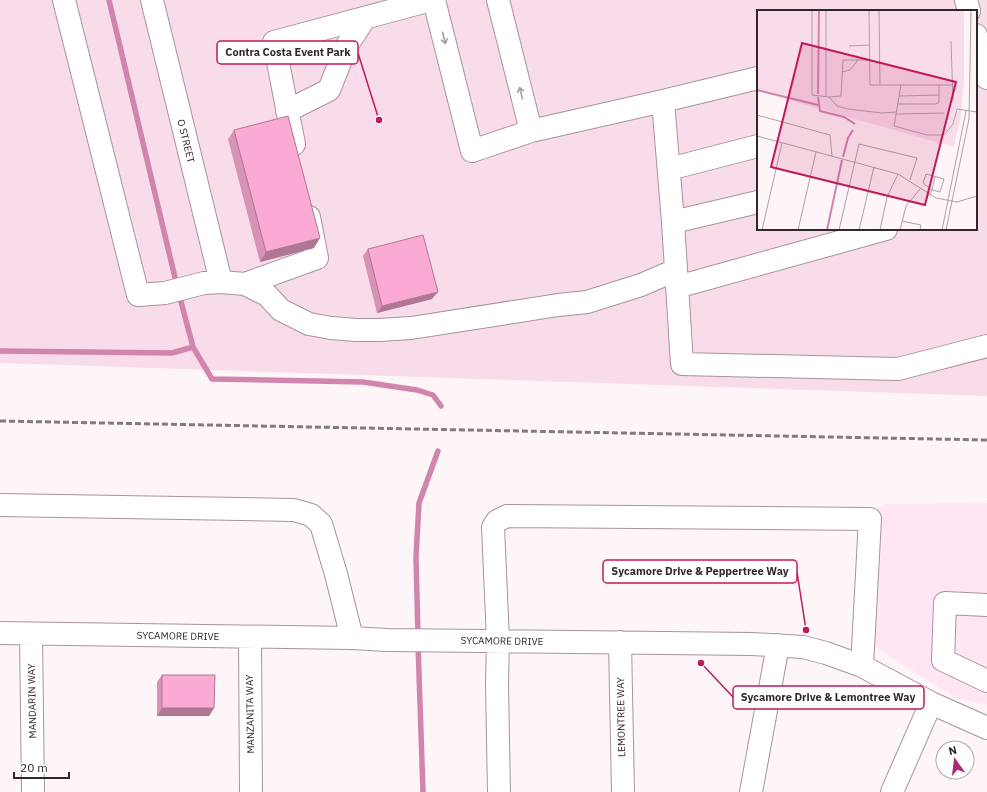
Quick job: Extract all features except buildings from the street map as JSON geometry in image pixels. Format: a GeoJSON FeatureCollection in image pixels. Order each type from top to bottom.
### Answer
{"type":"FeatureCollection","features":[{"type":"Feature","properties":{"kind":"street"},"geometry":{"type":"LineString","coordinates":[[64,0],[138,295],[165,293],[213,282],[245,284],[267,295],[281,310],[309,324],[331,328],[357,330],[411,328],[558,305],[587,302],[641,285],[677,279],[882,230]]}},
{"type":"Feature","properties":{"kind":"street","name":"O STREET"},"geometry":{"type":"LineString","coordinates":[[152,0],[213,282]]}},
{"type":"Feature","properties":{"kind":"street"},"geometry":{"type":"LineString","coordinates":[[298,165],[274,42],[431,0]]}},
{"type":"Feature","properties":{"kind":"street"},"geometry":{"type":"LineString","coordinates":[[434,0],[472,151],[531,131],[757,78]]}},
{"type":"Feature","properties":{"kind":"street"},"geometry":{"type":"LineString","coordinates":[[498,0],[531,131]]}},
{"type":"Feature","properties":{"kind":"street"},"geometry":{"type":"LineString","coordinates":[[966,0],[969,10]]}},
{"type":"Feature","properties":{"kind":"street"},"geometry":{"type":"LineString","coordinates":[[287,111],[329,90],[346,47],[365,18]]}},
{"type":"Feature","properties":{"kind":"street"},"geometry":{"type":"LineString","coordinates":[[977,39],[987,78]]}},
{"type":"Feature","properties":{"kind":"street"},"geometry":{"type":"LineString","coordinates":[[663,101],[673,222],[682,364],[898,369],[987,346]]}},
{"type":"Feature","properties":{"kind":"street"},"geometry":{"type":"LineString","coordinates":[[669,169],[757,146]]}},
{"type":"Feature","properties":{"kind":"street"},"geometry":{"type":"LineString","coordinates":[[245,284],[317,258],[304,196]]}},
{"type":"Feature","properties":{"kind":"street"},"geometry":{"type":"LineString","coordinates":[[673,222],[757,202]]}},
{"type":"Feature","properties":{"kind":"street"},"geometry":{"type":"LineString","coordinates":[[0,505],[294,510],[311,515],[321,524],[336,574],[352,638]]}},
{"type":"Feature","properties":{"kind":"street"},"geometry":{"type":"LineString","coordinates":[[499,792],[497,684],[498,640],[493,527],[497,521],[507,516],[870,519],[862,666]]}},
{"type":"Feature","properties":{"kind":"street"},"geometry":{"type":"LineString","coordinates":[[987,605],[945,603],[943,660],[987,681]]}},
{"type":"Feature","properties":{"kind":"street","name":"SYCAMORE DRIVE"},"geometry":{"type":"LineString","coordinates":[[0,633],[352,638],[387,640],[498,640],[752,644],[803,647],[826,653],[862,666],[931,703],[987,728]]}},
{"type":"Feature","properties":{"kind":"street","name":"MANDARIN WAY"},"geometry":{"type":"LineString","coordinates":[[31,634],[33,792]]}},
{"type":"Feature","properties":{"kind":"street","name":"MANZANITA WAY"},"geometry":{"type":"LineString","coordinates":[[250,637],[251,792]]}},
{"type":"Feature","properties":{"kind":"street","name":"LEMONTREE WAY"},"geometry":{"type":"LineString","coordinates":[[620,642],[623,792]]}},
{"type":"Feature","properties":{"kind":"street"},"geometry":{"type":"LineString","coordinates":[[751,792],[778,645]]}},
{"type":"Feature","properties":{"kind":"street"},"geometry":{"type":"LineString","coordinates":[[892,792],[931,703]]}},
{"type":"Feature","properties":{"kind":"shaded area"},"geometry":{"type":"Polygon","coordinates":[[[0,0],[987,0],[987,396],[0,363],[0,0]]]}},
{"type":"Feature","properties":{"kind":"shaded area"},"geometry":{"type":"Polygon","coordinates":[[[987,503],[987,705],[956,698],[872,645],[875,511],[886,504],[987,503]]]}},
{"type":"Feature","properties":{"kind":"waterway"},"geometry":{"type":"LineString","coordinates":[[109,0],[177,286]]}},
{"type":"Feature","properties":{"kind":"waterway"},"geometry":{"type":"LineString","coordinates":[[179,294],[193,347],[212,379],[363,382],[417,390],[433,395],[441,406]]}},
{"type":"Feature","properties":{"kind":"waterway"},"geometry":{"type":"LineString","coordinates":[[0,351],[172,353],[193,347]]}},
{"type":"Feature","properties":{"kind":"waterway"},"geometry":{"type":"LineString","coordinates":[[418,636],[416,557],[419,503],[438,451]]}},
{"type":"Feature","properties":{"kind":"waterway"},"geometry":{"type":"LineString","coordinates":[[418,644],[423,792]]}},
{"type":"Feature","properties":{"kind":"railway"},"geometry":{"type":"LineString","coordinates":[[0,421],[987,440]]}},
{"type":"Feature","properties":{"kind":"place","name":"Contra Costa Event Park"},"geometry":{"type":"Point","coordinates":[379,120]}},
{"type":"Feature","properties":{"kind":"place","name":"Sycamore Drive & Peppertree Way"},"geometry":{"type":"Point","coordinates":[806,630]}},
{"type":"Feature","properties":{"kind":"place","name":"Sycamore Drive & Lemontree Way"},"geometry":{"type":"Point","coordinates":[701,663]}}]}
